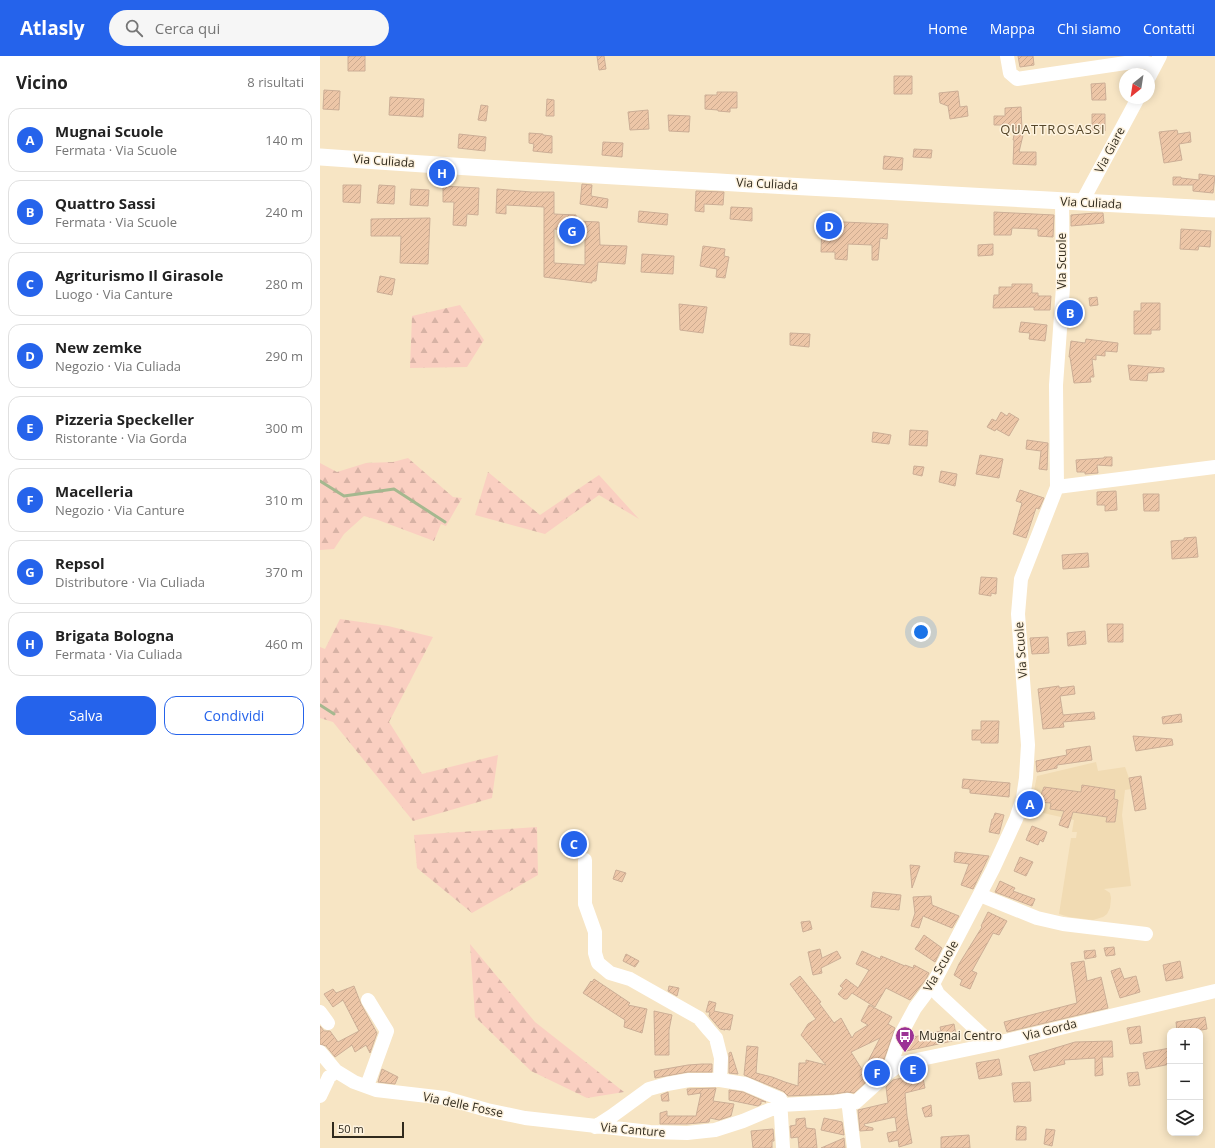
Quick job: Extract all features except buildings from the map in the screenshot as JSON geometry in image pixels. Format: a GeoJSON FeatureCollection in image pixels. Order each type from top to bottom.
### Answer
{"type":"FeatureCollection","features":[{"type":"Feature","properties":{"kind":"main road","name":"Via Culiada"},"geometry":{"type":"LineString","coordinates":[[320,157],[469,167],[1215,209]]}},
{"type":"Feature","properties":{"kind":"street"},"geometry":{"type":"LineString","coordinates":[[1007,56],[1010,73],[1017,78],[1139,61],[1155,66]]}},
{"type":"Feature","properties":{"kind":"street","name":"Via Giare"},"geometry":{"type":"LineString","coordinates":[[1082,202],[1135,104]]}},
{"type":"Feature","properties":{"kind":"street","name":"Via Scuole"},"geometry":{"type":"LineString","coordinates":[[888,1073],[902,1034],[915,1008],[933,984],[980,895],[1016,819],[1023,798],[1028,745],[1018,614],[1021,579],[1057,487],[1056,385],[1063,287],[1062,201]]}},
{"type":"Feature","properties":{"kind":"street"},"geometry":{"type":"LineString","coordinates":[[1057,487],[1215,467]]}},
{"type":"Feature","properties":{"kind":"street"},"geometry":{"type":"LineString","coordinates":[[585,860],[585,904],[595,932],[598,963],[610,973],[630,979],[698,1018],[716,1038],[721,1058],[720,1080]]}},
{"type":"Feature","properties":{"kind":"street"},"geometry":{"type":"LineString","coordinates":[[980,895],[1037,918],[1063,924],[1146,934]]}},
{"type":"Feature","properties":{"kind":"street"},"geometry":{"type":"LineString","coordinates":[[933,984],[938,994],[993,1044]]}},
{"type":"Feature","properties":{"kind":"street","name":"Via Gorda"},"geometry":{"type":"LineString","coordinates":[[888,1073],[902,1063],[993,1044],[1215,991]]}},
{"type":"Feature","properties":{"kind":"street"},"geometry":{"type":"LineString","coordinates":[[367,1086],[387,1031],[368,1000]]}},
{"type":"Feature","properties":{"kind":"street"},"geometry":{"type":"LineString","coordinates":[[320,1012],[328,1023]]}},
{"type":"Feature","properties":{"kind":"street","name":"Via delle Fosse"},"geometry":{"type":"LineString","coordinates":[[320,1052],[336,1071],[354,1082],[376,1090],[445,1098],[487,1110],[525,1118],[595,1127]]}},
{"type":"Feature","properties":{"kind":"street"},"geometry":{"type":"LineString","coordinates":[[320,1096],[330,1077],[336,1071]]}},
{"type":"Feature","properties":{"kind":"street","name":"Via Canture"},"geometry":{"type":"LineString","coordinates":[[595,1127],[650,1132],[687,1133],[715,1130],[743,1121],[780,1106],[848,1100],[856,1102],[888,1073]]}},
{"type":"Feature","properties":{"kind":"street","name":"Via Canture"},"geometry":{"type":"LineString","coordinates":[[595,1127],[649,1089],[689,1080],[720,1080],[745,1084],[780,1099],[780,1106]]}},
{"type":"Feature","properties":{"kind":"street"},"geometry":{"type":"LineString","coordinates":[[848,1100],[854,1148]]}},
{"type":"Feature","properties":{"kind":"street"},"geometry":{"type":"LineString","coordinates":[[780,1106],[783,1148]]}},
{"type":"Feature","properties":{"kind":"shaded area"},"geometry":{"type":"Polygon","coordinates":[[[1096,762],[1098,771],[1125,767],[1129,778],[1131,789],[1125,790],[1122,815],[1131,886],[1104,889],[1110,893],[1110,908],[1107,914],[1103,917],[1093,920],[1069,917],[1059,914],[1071,838],[1076,838],[1077,832],[1072,832],[1074,820],[1030,810],[1037,776],[1096,762]]]}},
{"type":"Feature","properties":{"kind":"green space"},"geometry":{"type":"Polygon","coordinates":[[[460,305],[484,340],[467,367],[410,368],[412,316],[460,305]]]}},
{"type":"Feature","properties":{"kind":"green space"},"geometry":{"type":"Polygon","coordinates":[[[408,458],[453,497],[462,498],[446,526],[441,524],[434,541],[364,516],[344,534],[334,549],[320,550],[320,463],[337,472],[366,463],[393,462],[408,458]]]}},
{"type":"Feature","properties":{"kind":"green space"},"geometry":{"type":"Polygon","coordinates":[[[488,472],[540,515],[599,475],[639,519],[599,495],[545,534],[475,515],[488,472]]]}},
{"type":"Feature","properties":{"kind":"green space"},"geometry":{"type":"Polygon","coordinates":[[[340,619],[388,626],[433,637],[389,722],[422,774],[498,755],[492,798],[413,821],[333,722],[320,718],[320,647],[325,649],[340,619]]]}},
{"type":"Feature","properties":{"kind":"green space"},"geometry":{"type":"Polygon","coordinates":[[[537,827],[538,875],[472,913],[417,868],[414,835],[537,827]]]}},
{"type":"Feature","properties":{"kind":"green space"},"geometry":{"type":"Polygon","coordinates":[[[470,944],[535,1022],[624,1092],[587,1098],[531,1071],[475,1017],[470,944]]]}},
{"type":"Feature","properties":{"kind":"waterway"},"geometry":{"type":"LineString","coordinates":[[320,481],[344,496],[394,489],[445,522]]}},
{"type":"Feature","properties":{"kind":"waterway"},"geometry":{"type":"LineString","coordinates":[[320,705],[334,714]]}},
{"type":"Feature","properties":{"kind":"place","name":"Brigata Bologna"},"geometry":{"type":"Point","coordinates":[442,173]}},
{"type":"Feature","properties":{"kind":"place","name":"New zemke"},"geometry":{"type":"Point","coordinates":[829,226]}},
{"type":"Feature","properties":{"kind":"place","name":"Repsol"},"geometry":{"type":"Point","coordinates":[572,231]}},
{"type":"Feature","properties":{"kind":"place","name":"Quattro Sassi"},"geometry":{"type":"Point","coordinates":[1070,313]}},
{"type":"Feature","properties":{"kind":"place","name":"Mugnai Scuole"},"geometry":{"type":"Point","coordinates":[1030,804]}},
{"type":"Feature","properties":{"kind":"place","name":"Agriturismo Il Girasole"},"geometry":{"type":"Point","coordinates":[574,844]}},
{"type":"Feature","properties":{"kind":"place","name":"Mugnai Centro"},"geometry":{"type":"Point","coordinates":[905,1053]}},
{"type":"Feature","properties":{"kind":"place","name":"Pizzeria Speckeller"},"geometry":{"type":"Point","coordinates":[913,1069]}},
{"type":"Feature","properties":{"kind":"place","name":"Macelleria"},"geometry":{"type":"Point","coordinates":[877,1073]}},
{"type":"Feature","properties":{"kind":"district","name":"QUATTROSASSI"},"geometry":{"type":"Point","coordinates":[1053,129]}}]}
